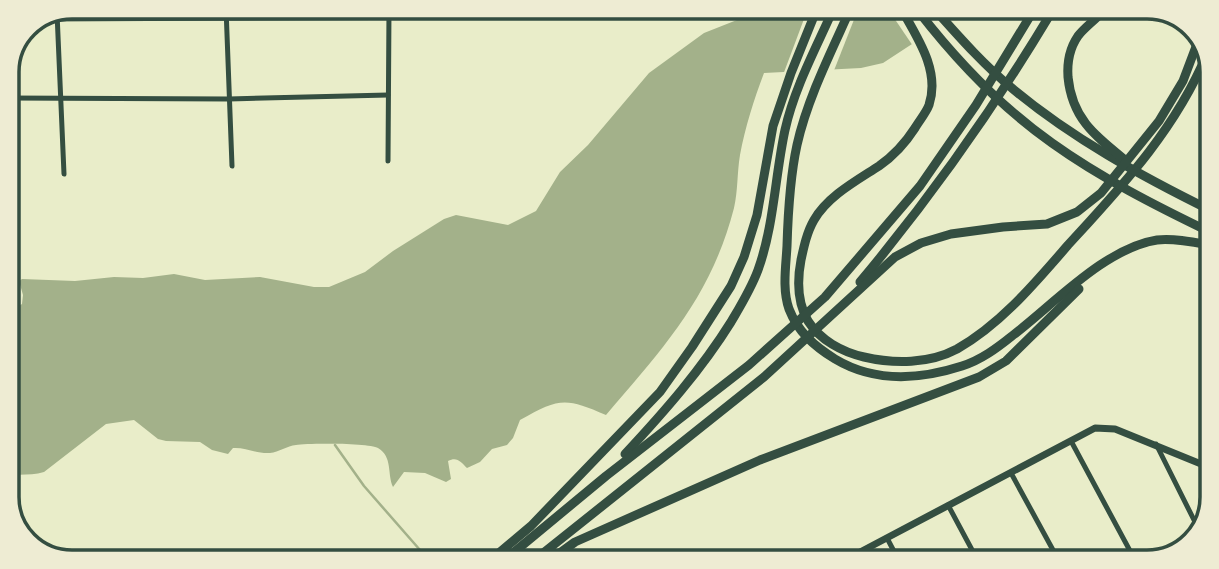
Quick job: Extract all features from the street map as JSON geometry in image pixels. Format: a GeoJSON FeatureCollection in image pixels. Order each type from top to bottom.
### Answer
{"type":"FeatureCollection","features":[{"type":"Feature","properties":{"kind":"main road"},"geometry":{"type":"LineString","coordinates":[[502,550],[531,526],[660,392],[731,286],[744,257],[757,215],[773,126],[813,19]]}},
{"type":"Feature","properties":{"kind":"main road"},"geometry":{"type":"LineString","coordinates":[[606,476],[677,397],[713,350],[747,295],[765,249],[786,127],[829,19]]}},
{"type":"Feature","properties":{"kind":"main road"},"geometry":{"type":"LineString","coordinates":[[846,19],[823,70],[797,145],[787,240],[785,282],[788,306],[801,330],[815,347],[842,364],[871,375],[896,379],[964,365],[994,351],[1107,260],[1133,246],[1158,240],[1200,244]]}},
{"type":"Feature","properties":{"kind":"main road"},"geometry":{"type":"LineString","coordinates":[[907,19],[928,60],[933,85],[929,106],[912,133],[886,161],[839,192],[815,218],[806,240],[799,271],[799,298],[809,322],[825,340],[852,354],[884,362],[920,361],[955,350],[992,326],[1031,287],[1148,156],[1170,125],[1200,70]]}},
{"type":"Feature","properties":{"kind":"main road"},"geometry":{"type":"LineString","coordinates":[[924,19],[958,60],[992,93],[1052,143],[1131,192],[1200,227]]}},
{"type":"Feature","properties":{"kind":"main road"},"geometry":{"type":"LineString","coordinates":[[943,19],[1002,79],[1053,120],[1093,147],[1200,205]]}},
{"type":"Feature","properties":{"kind":"main road"},"geometry":{"type":"LineString","coordinates":[[517,550],[606,476],[749,365],[825,297],[920,186],[976,105],[1029,19]]}},
{"type":"Feature","properties":{"kind":"main road"},"geometry":{"type":"LineString","coordinates":[[839,308],[932,194],[987,116],[1047,19]]}},
{"type":"Feature","properties":{"kind":"main road"},"geometry":{"type":"LineString","coordinates":[[1095,19],[1078,37],[1067,61],[1070,93],[1079,116],[1100,140],[1147,177]]}},
{"type":"Feature","properties":{"kind":"main road"},"geometry":{"type":"LineString","coordinates":[[547,550],[764,377],[895,257],[921,243],[951,234],[1047,224],[1077,212],[1101,193],[1159,121],[1183,80],[1195,50]]}},
{"type":"Feature","properties":{"kind":"main road"},"geometry":{"type":"LineString","coordinates":[[564,550],[575,542],[760,460],[979,377],[1006,361],[1107,260]]}},
{"type":"Feature","properties":{"kind":"street"},"geometry":{"type":"LineString","coordinates":[[226,19],[232,166]]}},
{"type":"Feature","properties":{"kind":"street"},"geometry":{"type":"LineString","coordinates":[[388,161],[389,19]]}},
{"type":"Feature","properties":{"kind":"street"},"geometry":{"type":"LineString","coordinates":[[57,21],[64,174]]}},
{"type":"Feature","properties":{"kind":"street"},"geometry":{"type":"LineString","coordinates":[[19,98],[229,99],[388,95]]}},
{"type":"Feature","properties":{"kind":"street"},"geometry":{"type":"LineString","coordinates":[[864,550],[1090,430],[1105,427],[1156,444],[1200,463]]}},
{"type":"Feature","properties":{"kind":"street"},"geometry":{"type":"LineString","coordinates":[[1071,441],[1130,550]]}},
{"type":"Feature","properties":{"kind":"street"},"geometry":{"type":"LineString","coordinates":[[1156,444],[1194,520]]}},
{"type":"Feature","properties":{"kind":"street"},"geometry":{"type":"LineString","coordinates":[[1012,472],[1053,550]]}},
{"type":"Feature","properties":{"kind":"street"},"geometry":{"type":"LineString","coordinates":[[948,505],[972,550]]}},
{"type":"Feature","properties":{"kind":"street"},"geometry":{"type":"LineString","coordinates":[[887,538],[893,550]]}},
{"type":"Feature","properties":{"kind":"shaded area"},"geometry":{"type":"Polygon","coordinates":[[[739,19],[950,19],[883,63],[861,68],[764,73],[742,145],[734,208],[712,268],[699,295],[666,343],[606,415],[571,403],[562,402],[544,407],[520,420],[507,445],[492,449],[480,462],[467,468],[456,459],[448,461],[451,479],[446,482],[425,473],[404,472],[393,487],[386,456],[373,446],[302,444],[270,453],[233,448],[228,454],[212,450],[200,442],[158,439],[134,420],[106,424],[44,472],[19,474],[19,306],[22,304],[23,295],[19,281],[22,279],[75,281],[174,274],[205,280],[260,277],[314,287],[329,287],[365,272],[444,219],[456,215],[508,225],[536,211],[560,172],[588,145],[649,73],[704,33],[739,19]]]}},
{"type":"Feature","properties":{"kind":"pier"},"geometry":{"type":"Polygon","coordinates":[[[804,19],[854,19],[833,73],[783,75],[804,19]]]}},
{"type":"Feature","properties":{"kind":"pier"},"geometry":{"type":"Polygon","coordinates":[[[895,19],[956,19],[913,46],[895,19]]]}},
{"type":"Feature","properties":{"kind":"waterway"},"geometry":{"type":"LineString","coordinates":[[335,445],[364,486],[420,550]]}}]}
